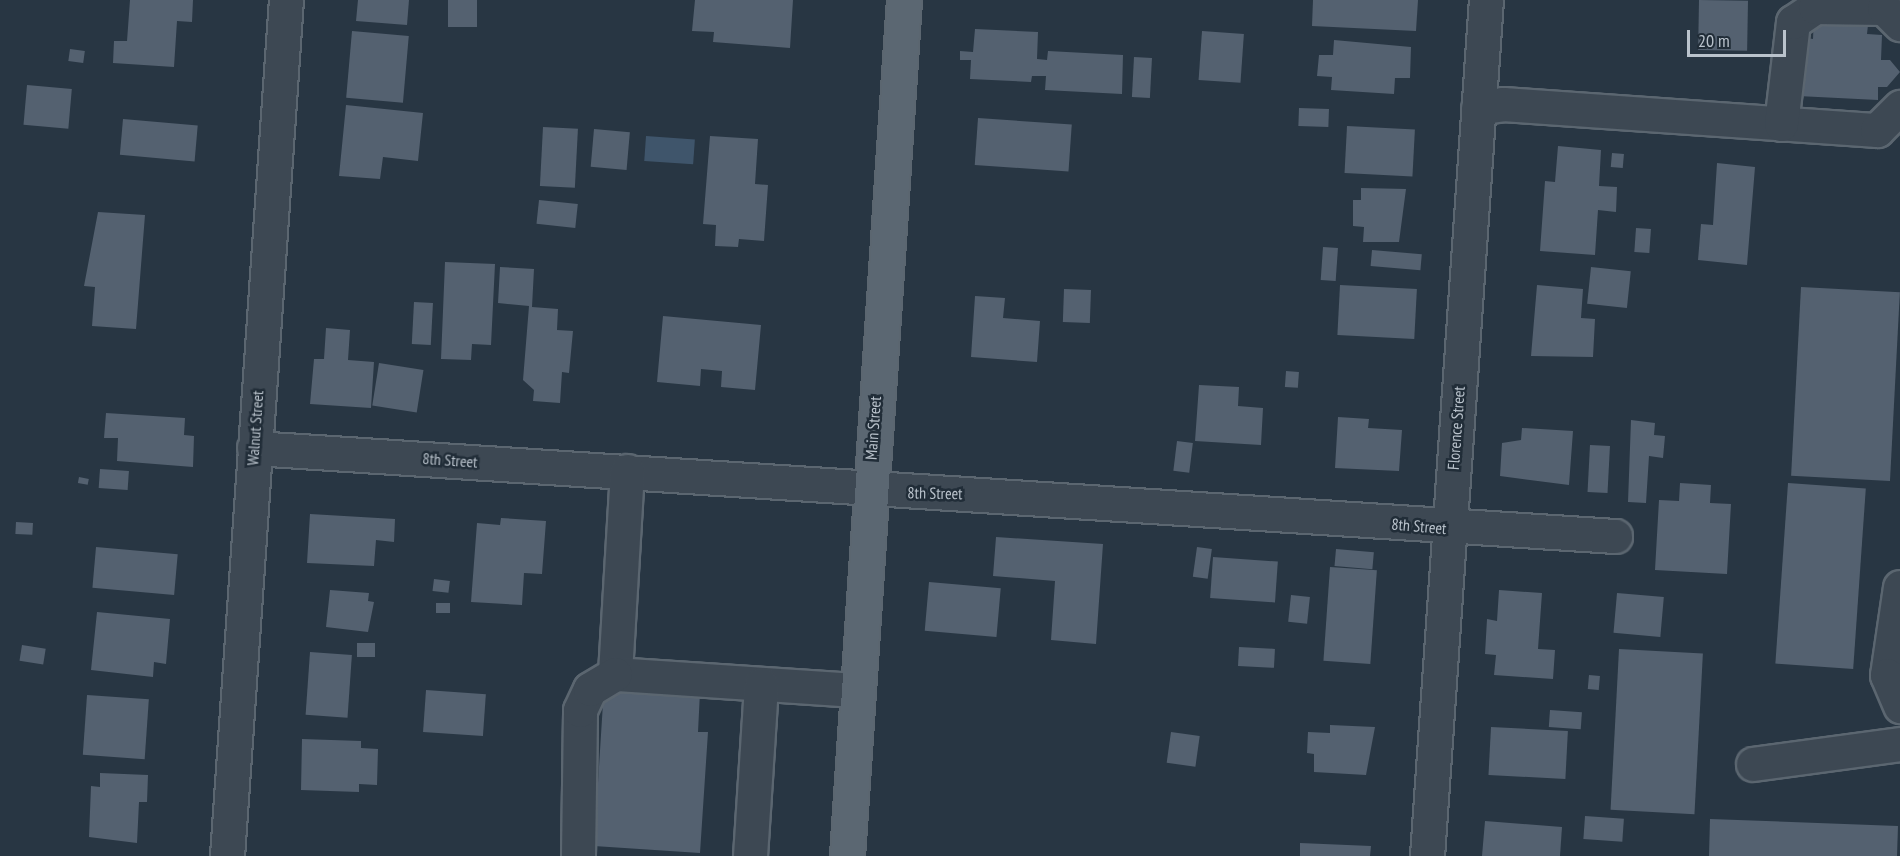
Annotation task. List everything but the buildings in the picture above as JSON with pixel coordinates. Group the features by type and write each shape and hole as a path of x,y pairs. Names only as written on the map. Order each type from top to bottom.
{"main road":[{"name":"Main Street","path":"847,856 869,492 904,0"}],"street":[{"name":"Walnut Street","path":"227,856 286,0"},
{"name":"Florence Street","path":"1427,856 1486,0"},
{"path":"1780,124 1793,22 1815,7 1884,8 1900,24"},
{"path":"1478,108 1503,104 1877,130 1900,107"},
{"name":"8th Street","path":"254,448 627,471 869,492 975,494 1449,529 1615,536"},
{"path":"615,674 627,471"},
{"path":"1900,588 1887,675 1900,706"},
{"path":"578,856 580,710 590,689 615,674 857,690"},
{"path":"750,856 761,684"},
{"path":"1753,764 1900,744"}],"water":[{"path":"646,136 695,139 693,164 644,161"}]}
